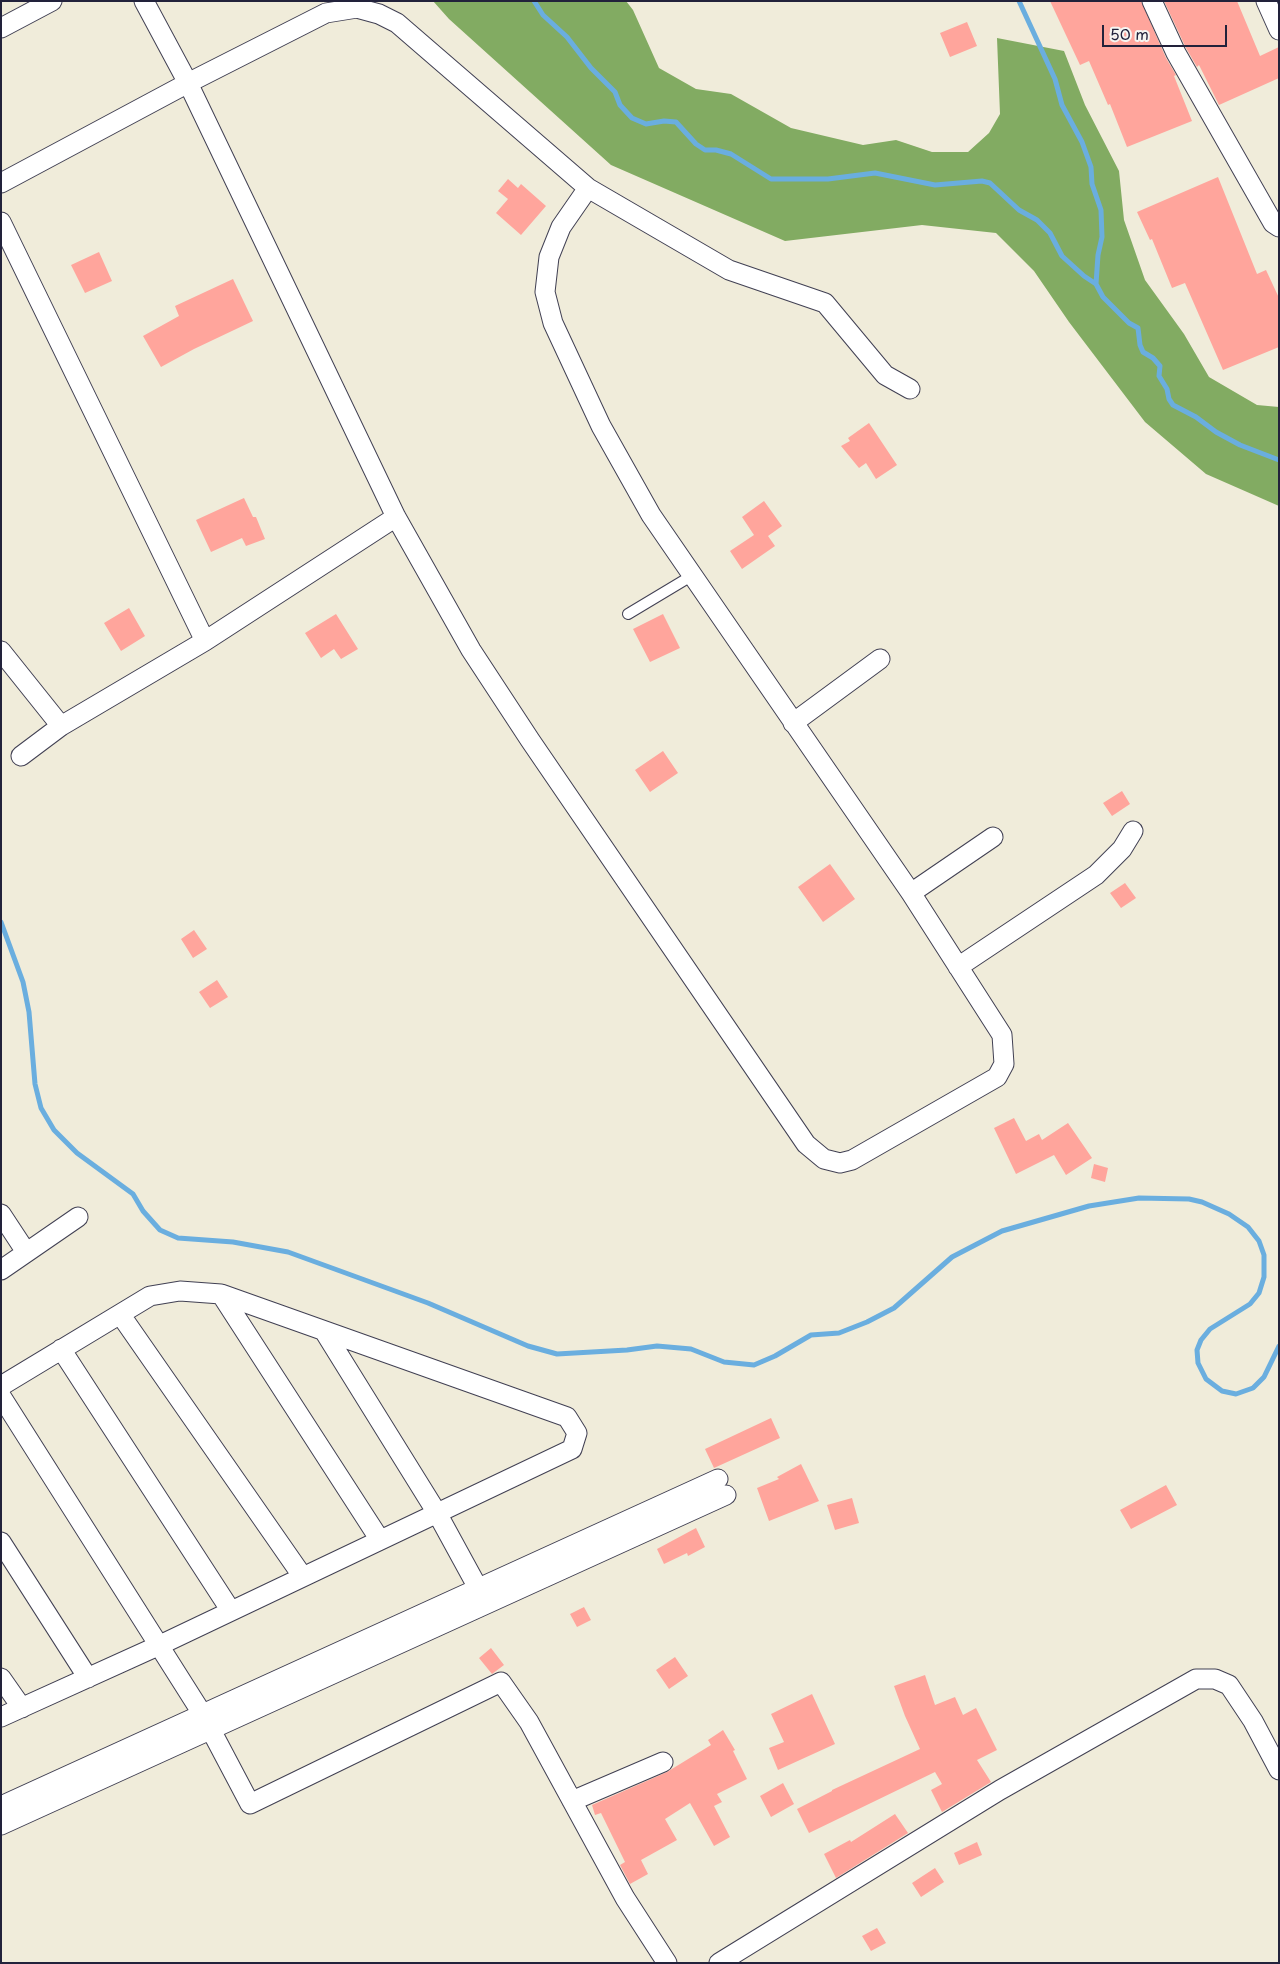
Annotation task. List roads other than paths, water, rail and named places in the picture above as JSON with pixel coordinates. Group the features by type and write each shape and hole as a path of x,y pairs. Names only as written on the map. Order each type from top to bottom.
{"street":[{"path":"1,28 52,1"},
{"path":"144,1 188,83 396,517 472,650 530,740 806,1144 824,1159 840,1163 852,1160 997,1077 1004,1064 1002,1035 911,893 651,516 601,426 553,323 544,292 548,257 561,227 588,188"},
{"path":"1152,1 1176,53 1273,223 1279,227"},
{"path":"1266,1 1279,30"},
{"path":"1,183 188,83 326,13 357,8 379,14 397,23 588,188 729,270 825,303 885,375 910,389"},
{"path":"1,222 204,641"},
{"path":"21,756 62,726 204,641 396,517"},
{"path":"1,651 62,726"},
{"path":"793,723 880,659"},
{"path":"958,967 1096,875 1122,850 1133,831"},
{"path":"911,893 993,837"},
{"path":"1,1214 26,1252"},
{"path":"1,1270 78,1217"},
{"path":"1,1386 150,1296 180,1291 221,1294 567,1417 577,1433 572,1449 160,1645 1,1717"},
{"path":"221,1294 380,1540"},
{"path":"120,1314 303,1577"},
{"path":"324,1331 437,1513 483,1597"},
{"path":"61,1350 232,1611"},
{"path":"1,1396 208,1723 250,1804 501,1682 529,1722 625,1898 667,1963"},
{"path":"1,1825 208,1723 722,1487"},
{"path":"1,1542 88,1678"},
{"path":"1,1678 22,1708"},
{"path":"719,1963 1000,1790 1196,1679 1215,1679 1229,1685 1253,1721 1279,1770"},
{"path":"1,1806 208,1723"},
{"path":"572,1801 663,1762"}],"lane":[{"path":"628,614 693,575"}],"waterway":[{"path":"534,1 543,15 567,37 591,68 615,92 620,105 632,118 646,124 664,121 676,122 696,144 705,150 716,150 731,154 771,179 828,179 875,173 935,185 982,181 990,183 1019,210 1037,220 1050,233 1062,256 1096,284 1103,297 1129,323 1138,328 1140,345 1143,352 1153,358 1160,366 1159,376 1167,389 1169,399 1173,405 1240,445 1279,460"},
{"path":"1019,1 1055,79 1062,105 1082,142 1091,167 1092,184 1101,210 1102,237 1098,255 1096,284"},
{"path":"1,922 23,982 29,1012 35,1084 41,1108 54,1130 77,1153 133,1194 143,1211 160,1230 178,1238 233,1242 288,1252 428,1303 528,1346 557,1354 627,1350 657,1346 691,1349 724,1362 754,1365 775,1356 811,1335 839,1333 867,1322 894,1308 952,1257 1002,1231 1089,1206 1139,1198 1189,1199 1202,1202 1229,1214 1248,1227 1259,1241 1264,1255 1264,1277 1259,1293 1250,1304 1210,1329 1201,1340 1197,1350 1198,1363 1206,1379 1222,1391 1236,1394 1253,1388 1264,1377 1279,1346"}]}
